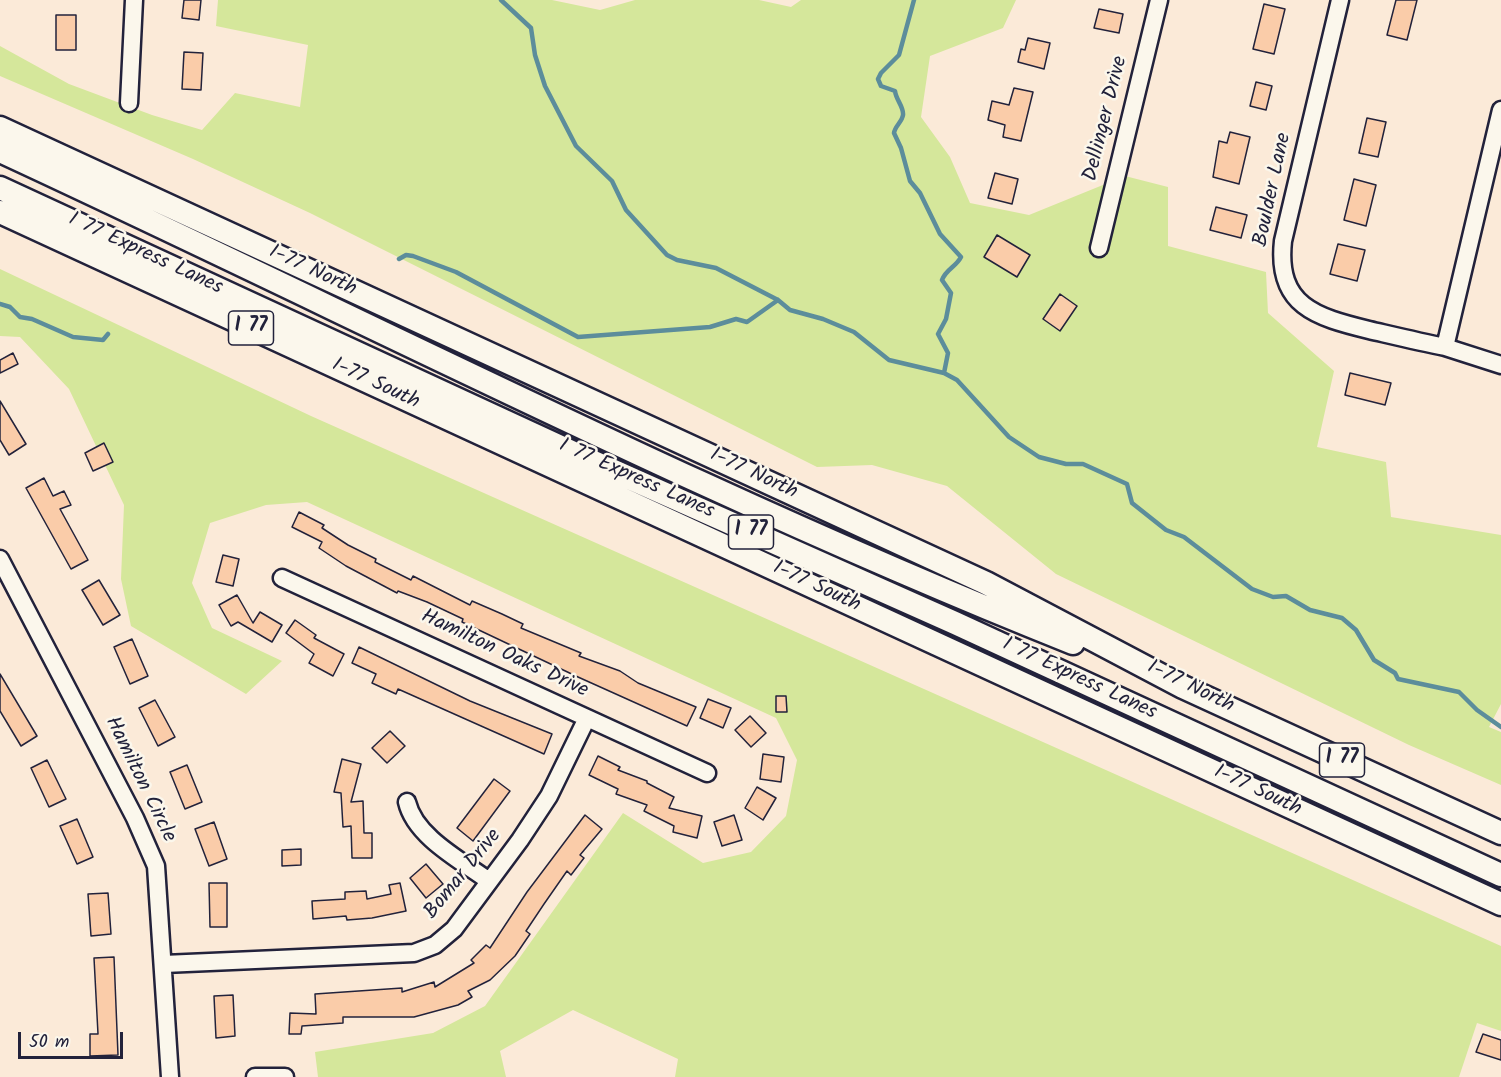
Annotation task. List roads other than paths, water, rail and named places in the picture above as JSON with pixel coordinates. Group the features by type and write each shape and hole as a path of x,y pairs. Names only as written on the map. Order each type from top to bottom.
{"highway":[{"name":"I-77 North","path":"0,128 987,583 1184,687 1501,832"},
{"name":"I 77 Express Lanes","path":"0,151 409,346 714,487 976,604 1184,687"},
{"name":"I 77 Express Lanes","path":"0,188 580,456 955,623 1501,875"},
{"name":"I-77 South","path":"0,212 1501,904"}],"street":[{"path":"129,103 134,0"},
{"name":"Dellinger Drive","path":"1099,248 1159,0"},
{"name":"Boulder Lane","path":"1340,0 1283,241 1283,272 1295,298 1315,314 1328,320 1445,347 1501,365"},
{"path":"1445,347 1501,111"},
{"name":"Hamilton Circle","path":"0,559 149,845 159,880 170,1077"},
{"name":"Hamilton Oaks Drive","path":"282,578 707,772"},
{"name":"Bomar Drive","path":"164,964 414,953 435,945 454,929 549,796 587,718"},
{"path":"407,802 416,822 434,840 489,881"},
{"path":"255,1077 285,1077"}],"waterway":[{"path":"501,0 531,28 535,55 545,86 576,146 612,181 626,210 667,255 677,260 716,268 778,300 790,310 823,319 854,332 889,360 944,373 957,380 1009,437 1039,457 1066,464 1083,464 1127,484 1132,503 1166,530 1184,537 1252,589 1273,597 1286,596 1310,610 1342,618 1356,630 1374,660 1395,673 1398,679 1459,692 1477,710 1501,727"},
{"path":"914,0 899,55 878,79 881,86 895,91 903,112 894,133 901,148 910,181 920,193 940,234 961,257 942,280 951,293 946,319 938,334 948,353 944,373"},
{"path":"399,259 406,255 413,256 456,272 578,337 710,327 736,319 747,322 778,300"},
{"path":"0,304 10,307 20,317 32,319 73,337 103,340 108,334"}]}
